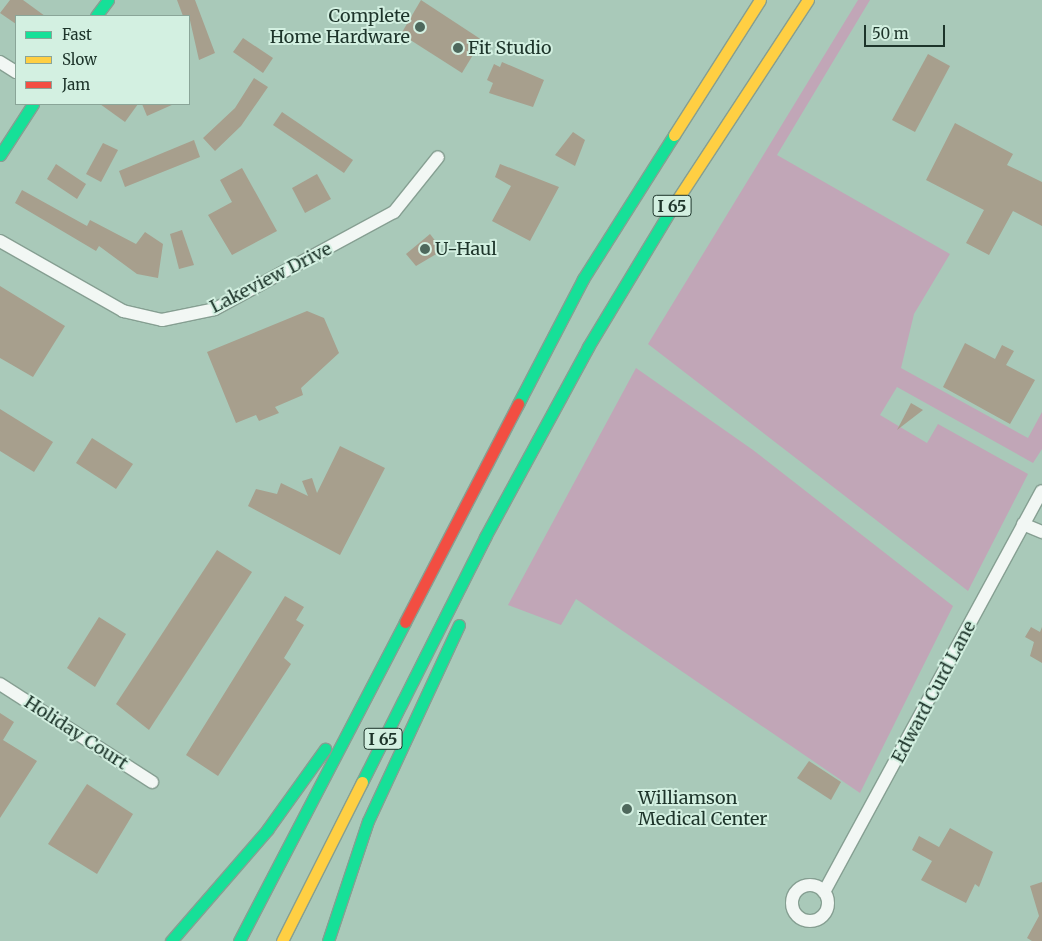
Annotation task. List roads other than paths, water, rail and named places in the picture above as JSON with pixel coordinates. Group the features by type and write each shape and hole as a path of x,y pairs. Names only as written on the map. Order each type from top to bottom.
{"main road":[{"path":"97,15 108,0"},
{"name":"I 65","path":"239,941 430,566 583,279 760,0"},
{"name":"I 65","path":"282,941 485,537 671,208 808,0"},
{"path":"0,154 32,105"},
{"path":"472,593 485,537"},
{"path":"171,941 267,830 330,743 367,668 430,566"},
{"path":"328,941 376,803 466,611"}],"street":[{"path":"0,62 15,71"},
{"name":"Lakeview Drive","path":"0,241 123,311 162,320 215,309 394,212 438,157"},
{"name":"Edward Curd Lane","path":"824,892 1042,491"},
{"path":"1024,524 1042,532"},
{"name":"Holiday Court","path":"0,684 152,782"}],"place":[{"name":"Complete Home Hardware","path":"420,27"},
{"name":"Fit Studio","path":"458,48"},
{"name":"U-Haul","path":"425,249"},
{"name":"Williamson Medical Center","path":"627,809"}]}
